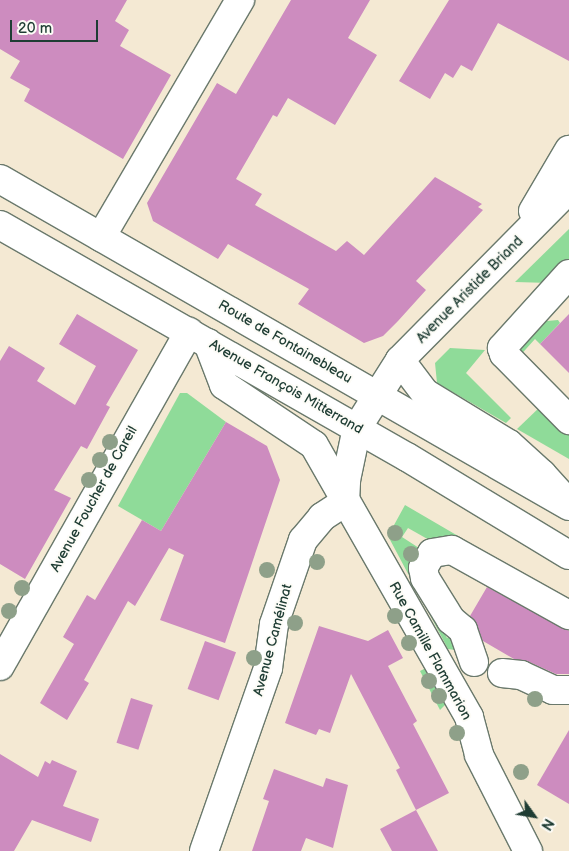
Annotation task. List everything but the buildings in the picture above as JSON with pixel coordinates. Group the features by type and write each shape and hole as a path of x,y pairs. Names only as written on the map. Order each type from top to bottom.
{"street":[{"path":"101,236 240,0"},
{"path":"513,248 569,150"},
{"name":"Route de Fontainebleau","path":"0,179 569,505"},
{"name":"Avenue Aristide Briand","path":"357,428 400,360 567,194"},
{"name":"Avenue François Mitterrand","path":"0,225 357,428 569,555"},
{"path":"564,288 502,348 504,354 569,420"},
{"path":"198,337 224,385 314,445 357,428"},
{"name":"Avenue Foucher de Careil","path":"0,666 198,337"},
{"path":"400,360 425,393 508,444 542,474 569,505"},
{"path":"378,395 425,393"},
{"path":"345,491 357,428"},
{"name":"Rue Camille Flammarion","path":"314,445 345,491 445,677 469,717 479,755 528,851"},
{"name":"Avenue Camélinat","path":"204,851 268,668 274,624 303,540 345,491"},
{"path":"474,662 463,630 451,620 425,578 423,568 432,553 452,550 569,615"},
{"path":"502,673 521,674 553,690 569,690"}],"green space":[{"path":"569,229 569,263 550,283 515,282"},
{"path":"558,320 560,323 540,344 535,339 517,359 517,342 536,322"},
{"path":"450,348 485,350 466,373 511,418 506,423 437,383 435,363"},
{"path":"180,393 187,393 226,422 161,531 118,506"},
{"path":"542,405 569,432 569,459 517,429"},
{"path":"405,505 489,554 489,558 431,541 408,528 402,537 419,548 417,581 447,638 451,636 458,648 455,650 448,649 388,536"},
{"path":"426,668 449,701 440,710 420,671"}]}
